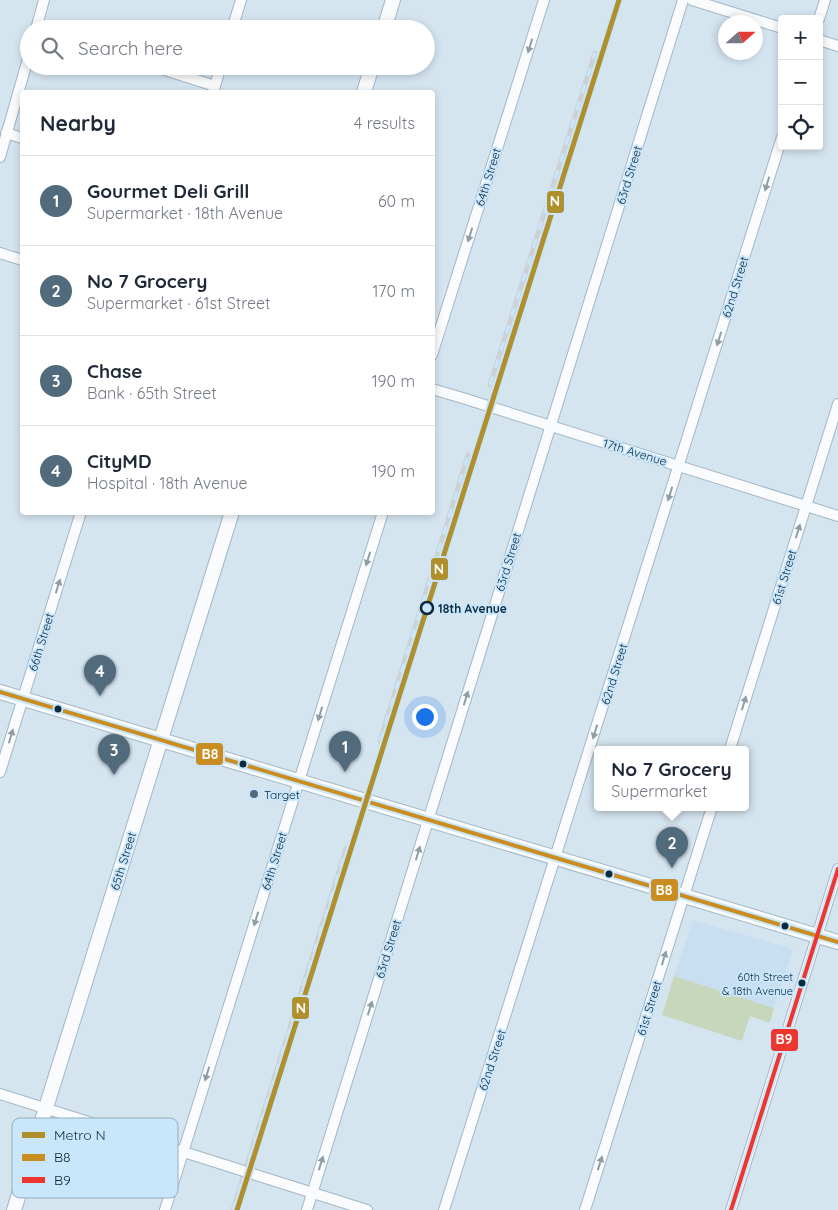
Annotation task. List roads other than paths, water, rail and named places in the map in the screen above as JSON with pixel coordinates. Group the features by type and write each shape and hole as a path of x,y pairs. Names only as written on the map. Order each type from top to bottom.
{"street":[{"path":"38,20 44,0"},
{"path":"235,20 241,0"},
{"path":"387,20 393,0"},
{"name":"64th Street","path":"435,345 544,0"},
{"name":"63rd Street","path":"307,1210 683,0"},
{"path":"692,0 778,27"},
{"path":"820,15 825,0"},
{"path":"823,41 838,46"},
{"path":"0,157 23,75"},
{"path":"176,75 214,89 218,75"},
{"path":"365,90 369,75"},
{"path":"6,133 20,137"},
{"name":"62nd Street","path":"444,1210 778,150"},
{"path":"0,253 20,259"},
{"name":"17th Avenue","path":"435,390 838,516"},
{"name":"61st Street","path":"731,746 838,404"},
{"name":"66th Street","path":"0,772 80,515"},
{"name":"65th Street","path":"44,1118 231,515"},
{"name":"64th Street","path":"178,1168 382,515"},
{"path":"0,692 838,942"},
{"name":"61st Street","path":"586,1210 711,811"},
{"path":"731,1210 838,869"},
{"path":"0,1094 78,1118"},
{"path":"178,1150 367,1210"},
{"name":"65th Street","path":"14,1210 18,1198"},
{"name":"64th Street","path":"165,1210 169,1198"}],"railway":[{"path":"490,385 595,53"},
{"path":"380,741 468,455"},
{"path":"233,1210 346,849"}],"metro line":[{"name":"N","path":"237,1210 619,0"}],"place":[{"name":"18th Avenue","path":"427,608"},
{"name":"CityMD","path":"100,696"},
{"name":"Gourmet Deli Grill","path":"345,772"},
{"name":"Chase","path":"114,775"},
{"name":"Target","path":"254,794"},
{"name":"No 7 Grocery","path":"672,868"},
{"name":"60th Street & 18th Avenue","path":"802,983"}]}
